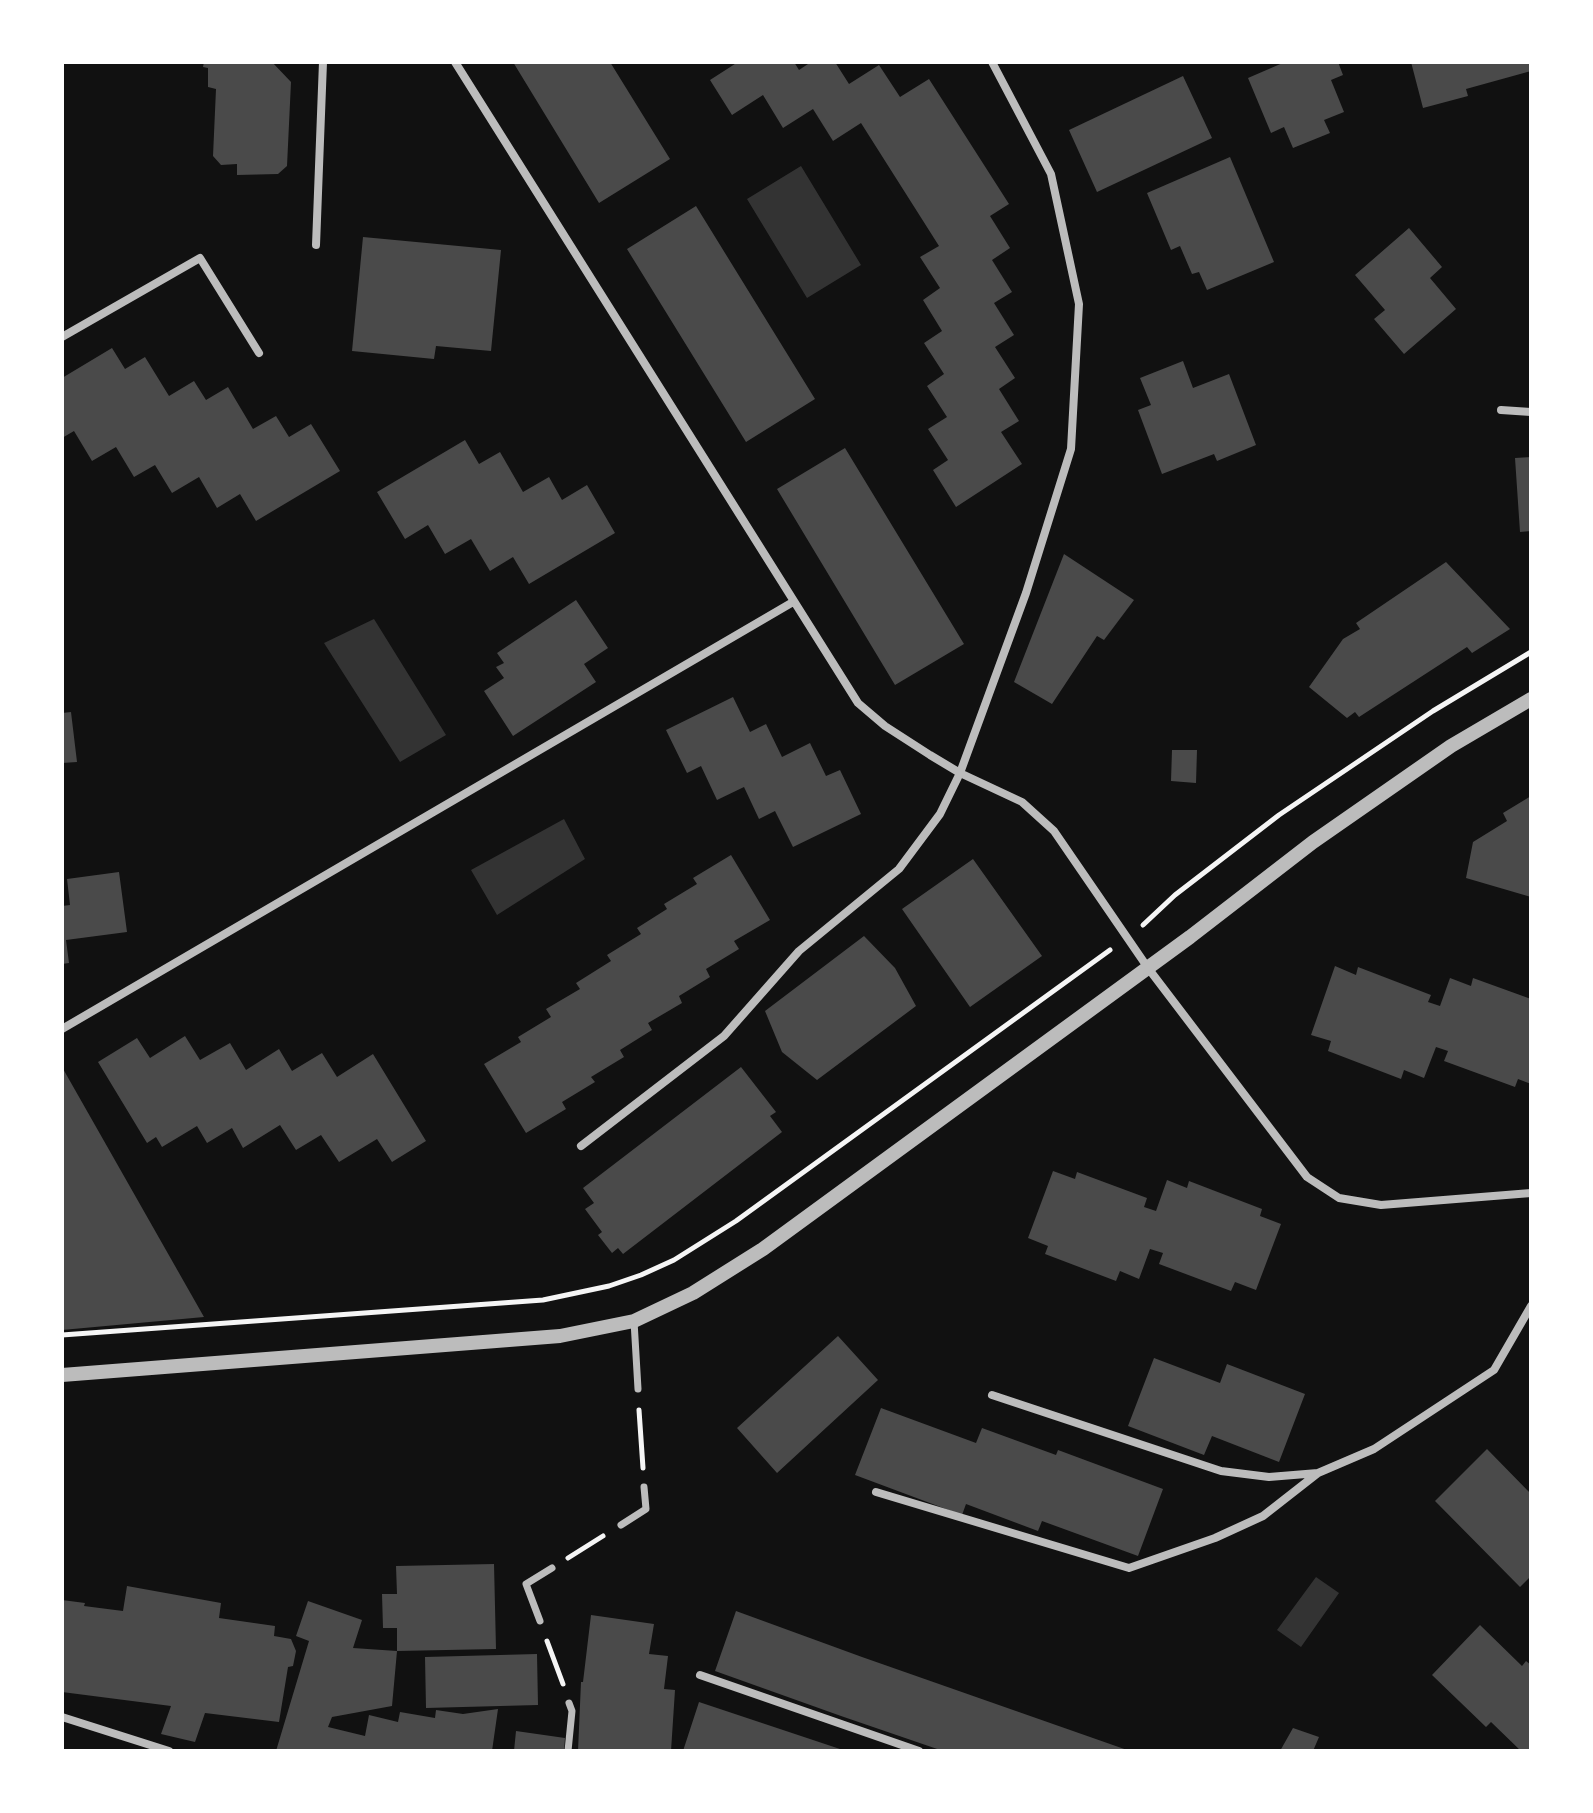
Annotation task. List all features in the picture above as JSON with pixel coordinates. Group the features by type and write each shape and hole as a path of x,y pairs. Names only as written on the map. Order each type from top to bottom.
{"street":[{"path":"316,245 323,62"},
{"path":"455,62 858,703 885,726 960,773 1022,802 1054,831 1148,968 1307,1177 1339,1198 1381,1205 1531,1193"},
{"path":"581,1146 724,1036 799,951 899,869 940,814 960,773 1026,593 1071,449 1079,304 1051,174 992,62"},
{"path":"62,337 200,258 259,353"},
{"path":"1501,410 1531,412"},
{"path":"62,1029 793,602"},
{"path":"62,1375 560,1336 634,1321 693,1293 763,1249 1338,825 1451,746 1531,699"},
{"path":"876,1492 1129,1568 1215,1538 1263,1516 1318,1473 1374,1449 1494,1370 1531,1306"},
{"path":"634,1321 638,1389"},
{"path":"992,1395 1221,1471 1269,1477 1318,1473"},
{"path":"621,1525 646,1509 644,1487"},
{"path":"540,1621 526,1584 552,1568"},
{"path":"700,1675 919,1751"},
{"path":"568,1751 572,1711 569,1703"},
{"path":"62,1717 169,1751"}],"path":[{"path":"62,1335 543,1300 609,1286 674,1260 726,1228 1127,938 1175,895 1279,815 1433,711 1531,652"},
{"path":"638,1389 644,1487"},
{"path":"552,1568 621,1525"},
{"path":"540,1621 569,1703"}],"shaded area":[{"path":"801,166 861,265 807,298 747,199"},
{"path":"374,619 446,735 400,762 324,643"},
{"path":"564,819 585,859 497,915 471,870"},
{"path":"1316,1577 1339,1593 1301,1647 1277,1630"}],"building":[{"path":"204,62 272,62 291,82 287,166 278,174 237,175 237,164 221,165 213,156 216,89 208,87 208,68 203,67"},
{"path":"513,62 610,62 670,159 599,203"},
{"path":"738,62 794,62 799,70 811,62 835,62 849,84 879,65 900,97 929,79 1009,204 990,216 1010,248 992,260 1012,292 994,303 1014,335 995,347 1015,378 999,389 1019,421 1001,432 1022,464 956,507 933,470 948,460 928,429 947,417 927,386 944,374 924,343 942,331 923,300 940,288 920,257 939,246 861,123 833,141 813,109 783,128 763,95 732,115 710,80"},
{"path":"1285,62 1338,62 1343,75 1331,80 1344,112 1324,120 1330,133 1293,148 1284,127 1271,133 1248,78"},
{"path":"1411,62 1530,62 1531,71 1466,89 1468,96 1423,108"},
{"path":"1183,76 1212,138 1097,192 1069,130"},
{"path":"1230,157 1274,262 1207,290 1199,272 1192,274 1180,246 1171,250 1147,193"},
{"path":"696,206 815,399 746,442 627,249"},
{"path":"1409,228 1442,267 1430,278 1456,309 1404,354 1374,319 1385,310 1355,275"},
{"path":"363,237 501,250 491,351 436,346 434,359 352,351"},
{"path":"112,348 125,369 145,357 169,396 194,381 206,400 228,387 253,429 276,416 289,437 311,424 340,471 256,521 240,494 217,508 199,477 172,493 155,465 134,477 116,447 92,461 74,431 62,438 62,378"},
{"path":"1183,361 1193,388 1229,374 1256,445 1217,461 1214,454 1162,474 1138,410 1151,405 1140,378"},
{"path":"465,440 479,464 500,452 523,492 549,477 562,500 587,485 615,533 529,584 513,557 490,571 471,539 445,554 428,525 405,539 377,492"},
{"path":"845,448 964,644 895,685 777,489"},
{"path":"1531,457 1531,531 1520,532 1515,458"},
{"path":"1064,554 1134,600 1104,640 1097,636 1052,704 1014,682"},
{"path":"1446,562 1510,629 1472,653 1467,647 1359,717 1355,712 1347,718 1309,687 1343,639 1360,629 1356,623"},
{"path":"576,600 608,648 584,664 596,682 513,736 484,691 504,678 496,667 504,663 497,653"},
{"path":"733,697 750,732 766,724 782,757 810,743 826,776 840,770 861,814 793,847 775,811 759,819 744,787 717,800 701,766 687,773 666,730"},
{"path":"71,712 77,762 62,763 62,713"},
{"path":"1172,750 1197,750 1196,783 1171,781"},
{"path":"1531,796 1531,897 1466,878 1473,842 1507,821 1503,813"},
{"path":"731,855 770,920 734,941 739,949 706,969 710,977 679,996 682,1003 648,1023 652,1030 620,1050 624,1057 591,1077 595,1082 562,1102 566,1109 526,1133 484,1064 521,1042 518,1037 551,1017 546,1009 580,989 576,983 611,961 607,955 641,934 637,928 667,909 664,904 697,884 693,878"},
{"path":"973,859 1042,956 970,1007 902,909"},
{"path":"119,872 127,932 66,940 69,963 62,964 62,906 70,905 67,879"},
{"path":"864,936 895,968 916,1006 817,1080 782,1052 765,1011"},
{"path":"1335,966 1356,975 1358,967 1431,995 1428,1002 1440,1006 1450,978 1471,986 1473,978 1531,999 1531,1084 1518,1079 1515,1087 1444,1061 1448,1051 1436,1047 1424,1078 1404,1070 1401,1079 1328,1051 1331,1041 1311,1035"},
{"path":"185,1036 200,1060 230,1043 246,1070 279,1049 292,1071 322,1053 337,1077 373,1054 426,1141 392,1162 377,1139 339,1162 321,1135 296,1150 280,1125 243,1148 232,1128 207,1143 197,1126 162,1147 156,1137 147,1143 98,1062 137,1038 150,1058"},
{"path":"62,1067 204,1317 62,1330"},
{"path":"741,1067 776,1112 770,1116 782,1132 623,1254 618,1248 612,1253 598,1235 602,1232 585,1209 594,1203 583,1188"},
{"path":"1053,1171 1075,1179 1077,1172 1147,1198 1144,1207 1156,1211 1167,1180 1187,1188 1189,1181 1262,1209 1260,1216 1281,1224 1256,1290 1235,1282 1231,1291 1159,1264 1163,1253 1150,1249 1139,1279 1120,1271 1116,1281 1045,1254 1048,1246 1028,1238"},
{"path":"838,1336 878,1380 777,1473 737,1428"},
{"path":"1154,1358 1220,1383 1227,1364 1305,1394 1279,1462 1212,1436 1204,1455 1128,1426"},
{"path":"881,1408 976,1443 982,1428 1056,1455 1058,1450 1163,1489 1138,1556 1042,1521 1038,1531 966,1504 962,1515 855,1475"},
{"path":"1487,1449 1531,1494 1531,1576 1520,1587 1435,1501"},
{"path":"494,1564 496,1649 397,1651 397,1628 383,1628 382,1594 397,1594 396,1566"},
{"path":"127,1586 221,1603 219,1618 275,1626 274,1636 291,1639 296,1651 293,1666 288,1667 279,1722 205,1713 195,1742 161,1734 171,1706 62,1692 62,1600 123,1611"},
{"path":"308,1601 362,1620 353,1648 397,1651 392,1706 332,1717 328,1727 365,1736 369,1715 398,1722 400,1712 435,1718 436,1710 463,1714 498,1709 492,1751 276,1751 309,1641 296,1636"},
{"path":"736,1611 1130,1751 943,1751 841,1716 715,1671"},
{"path":"591,1615 654,1624 649,1654 668,1656 664,1689 675,1690 671,1751 578,1751 581,1682"},
{"path":"1480,1625 1522,1666 1526,1661 1531,1665 1531,1751 1521,1751 1491,1722 1486,1727 1432,1675"},
{"path":"537,1654 538,1705 426,1708 425,1657"},
{"path":"699,1702 843,1750 683,1751"},
{"path":"1293,1728 1319,1737 1313,1751 1280,1751"},
{"path":"516,1731 565,1738 564,1751 514,1751"}]}
